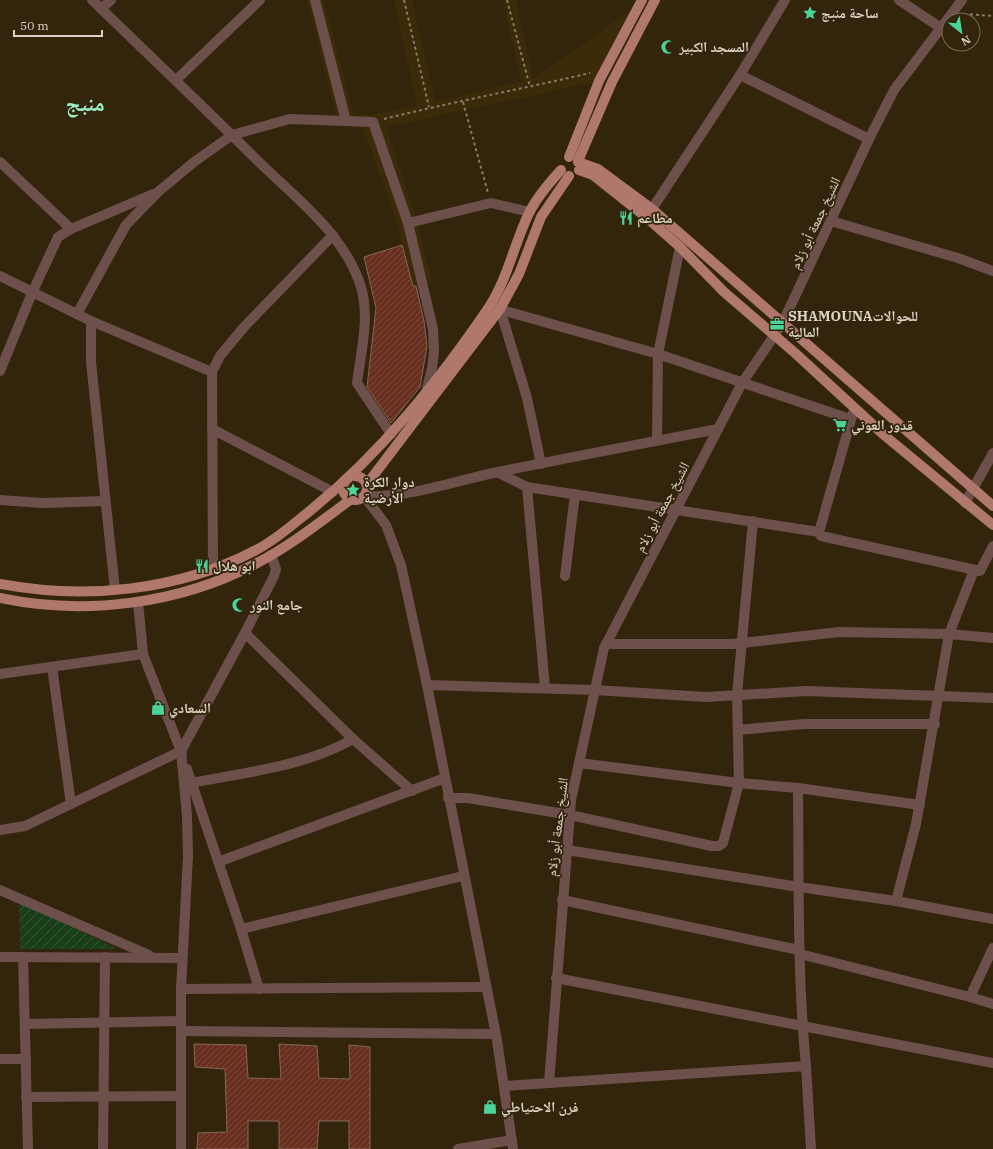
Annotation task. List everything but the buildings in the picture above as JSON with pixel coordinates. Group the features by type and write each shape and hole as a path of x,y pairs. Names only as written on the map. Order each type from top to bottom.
{"main road":[{"path":"346,479 342,490 346,498 358,501 364,496 367,484 500,309 519,274 541,217 569,176 574,175 599,81 642,0"},
{"path":"576,163 612,82 655,0"},
{"path":"0,584 26,589 64,591 115,590 154,586 213,570 257,550 275,538 346,479 391,434 426,392 490,306 508,269 530,212 546,187 560,170 561,162 564,158 598,169 652,209 782,324 993,506"},
{"path":"576,163 594,175 646,216 680,247 724,292 884,435 993,525"},
{"path":"560,170 563,174 569,176"},
{"path":"346,479 358,476 367,484"},
{"path":"0,598 25,603 117,605 138,602 192,589 214,582 271,555 350,500"}],"street":[{"path":"92,0 176,80 333,235 351,262 361,286 366,306 357,383 391,434"},
{"path":"101,9 110,0"},
{"path":"176,80 260,0"},
{"path":"315,0 346,120"},
{"path":"652,209 740,75 785,0"},
{"path":"899,0 941,28"},
{"name":"الشيخ جمعة أبو زلام","path":"953,12 962,0"},
{"name":"الشيخ جمعة أبو زلام","path":"549,1083 562,900 570,815 579,763 606,644 742,383 782,324 869,138 894,90 941,28"},
{"path":"740,75 869,138"},
{"path":"77,314 126,225 158,192 194,162 232,135 290,119 373,122 408,223 433,329 433,362 426,392"},
{"path":"0,162 71,229"},
{"path":"0,371 32,292 58,237 71,229 158,192"},
{"path":"408,223 491,203 530,212"},
{"path":"831,221 958,258 993,271"},
{"path":"213,570 212,372 220,356 244,327 333,235"},
{"path":"657,441 658,354 680,247"},
{"path":"0,276 91,321 212,372"},
{"path":"490,306 658,354 850,420"},
{"path":"500,309 527,398 541,464"},
{"path":"91,321 91,362 115,590"},
{"path":"819,532 850,420 855,408"},
{"path":"212,429 332,492"},
{"path":"364,496 385,497 403,494 497,472 718,429"},
{"path":"965,503 974,490 993,453"},
{"path":"497,472 528,486 819,532 821,536 980,571 993,546"},
{"path":"528,486 545,688"},
{"path":"564,576 575,494"},
{"path":"364,496 386,525 393,540 401,565 427,685 504,1086 512,1145 458,1149"},
{"path":"0,500 42,503 105,501"},
{"path":"448,798 468,798 570,815 719,846 722,843 739,783 737,695 753,521"},
{"path":"181,1149 181,989 188,856 187,815 181,751 245,633 275,572 275,566 271,555"},
{"path":"896,900 920,805 940,695 949,634 974,570"},
{"path":"138,602 143,654 181,751 241,929 259,989"},
{"path":"606,644 741,644 839,632 949,634 993,638"},
{"path":"245,633 353,739 412,791"},
{"path":"0,674 143,654"},
{"path":"52,667 71,804"},
{"path":"427,685 595,690 706,697 806,691 993,698"},
{"path":"738,730 804,724 934,724"},
{"path":"191,783 300,762 334,750 353,739"},
{"path":"0,830 25,826 181,751"},
{"path":"579,763 739,783 798,788 920,805"},
{"path":"218,862 445,778"},
{"path":"798,788 799,952 802,1025 811,1149"},
{"path":"567,850 799,887 896,900 993,919"},
{"path":"241,929 463,876"},
{"path":"0,890 153,957"},
{"path":"562,900 799,952 993,1004"},
{"path":"970,998 993,948"},
{"path":"0,957 182,958"},
{"path":"23,957 28,1149"},
{"path":"103,1149 105,957"},
{"path":"556,978 993,1063"},
{"path":"181,989 485,987"},
{"path":"25,1024 104,1023 495,1034"},
{"path":"0,1059 26,1059"},
{"path":"504,1086 806,1066"},
{"path":"26,1097 181,1096"}],"path":[{"path":"404,0 429,108"},
{"path":"507,0 530,87"},
{"path":"981,15 993,16"},
{"path":"373,122 429,108 463,102 605,70"},
{"path":"463,102 491,203"}],"shaded area":[{"path":"307,0 324,0 353,114 372,115 417,105 394,0 412,0 435,101 521,82 504,3 501,0 516,0 533,79 640,4 599,81 386,127 417,221 432,282 413,286 398,226 363,128 339,126"}],"green space":[{"path":"19,901 117,949 20,949"}],"place":[{"name":"ساحة منبج","path":"810,13"},
{"name":"المسجد الكبير","path":"668,47"},
{"name":"مطاعم","path":"626,218"},
{"name":"SHAMOUNAللحوالات المالية","path":"777,324"},
{"name":"قدور العوني","path":"840,425"},
{"name":"دوار الكرة الأرضية","path":"353,490"},
{"name":"ابو هلال","path":"202,566"},
{"name":"جامع النور","path":"239,605"},
{"name":"السعادي","path":"158,708"},
{"name":"فرن الاحتياطي","path":"490,1107"}],"district":[{"name":"منبج","path":"85,102"}]}
